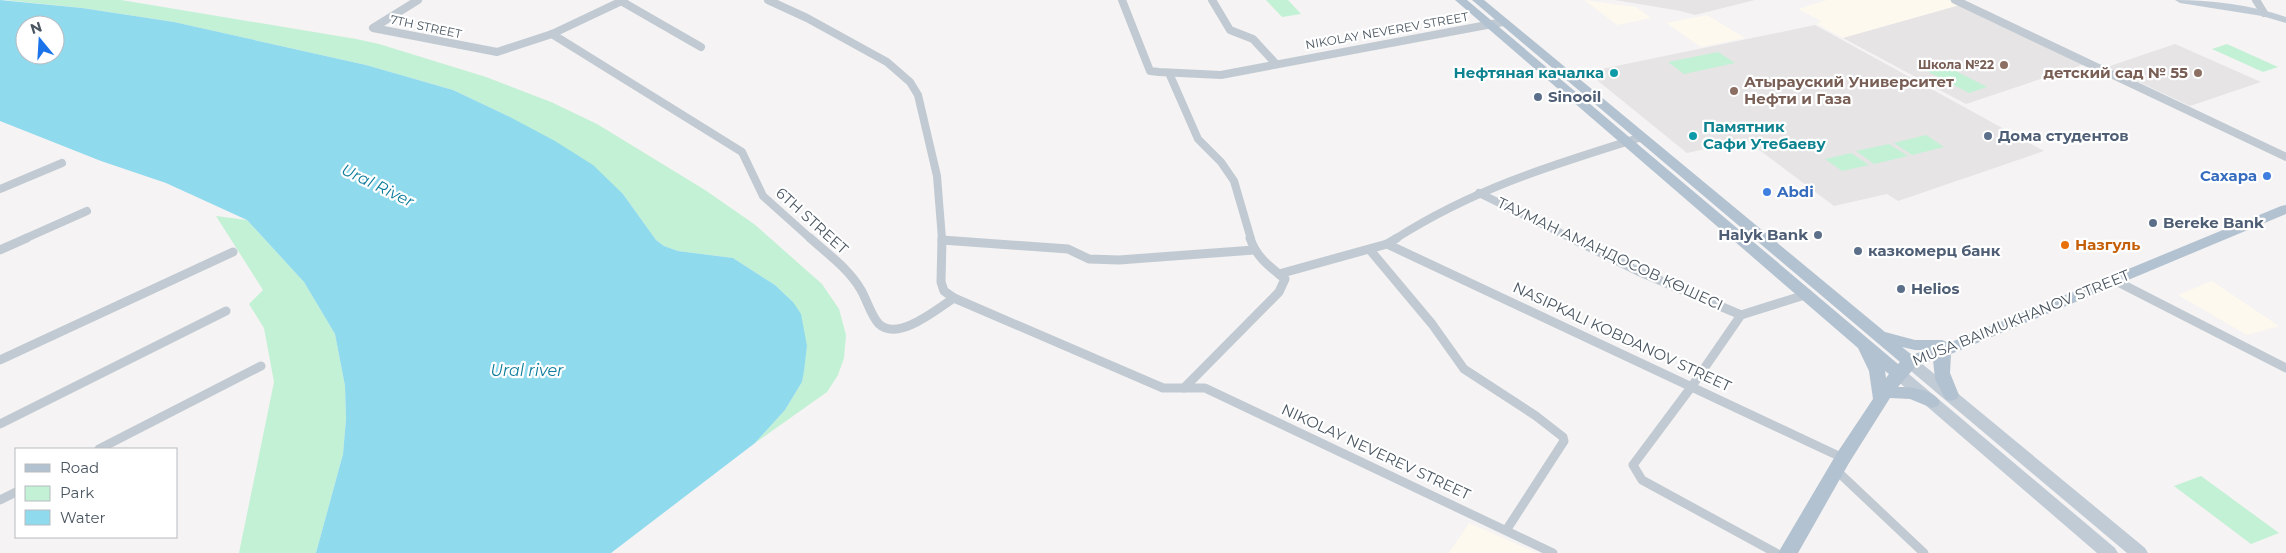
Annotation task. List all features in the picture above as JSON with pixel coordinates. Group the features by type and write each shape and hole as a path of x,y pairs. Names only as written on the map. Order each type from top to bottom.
{"main road":[{"path":"1460,0 1496,23 1642,137 1905,368 1951,395 2139,553"},
{"path":"1476,0 1496,23 1626,141 1808,294 1864,333 1901,343 1952,347"},
{"path":"2180,0 2264,13 2286,20"},
{"name":"MUSA BAIMUKHANOV STREET","path":"1788,553 1840,464 1884,395 1905,368 2286,209"},
{"path":"1864,333 1884,395 1913,393 1932,402"},
{"path":"1951,395 1943,381 1941,358 1952,347"},
{"path":"1905,368 1932,402 2109,553"}],"street":[{"name":"7TH STREET","path":"418,0 373,28 497,52 552,34"},
{"path":"768,0 807,18 887,62 910,82 918,95 937,176 942,240 941,282 944,291 954,298"},
{"name":"NIKOLAY NEVEREV STREET","path":"1122,0 1150,71 1169,73 1195,72 1222,75 1496,23"},
{"path":"1212,0 1230,30 1253,39 1276,64"},
{"path":"1955,0 2286,157"},
{"path":"2256,0 2264,13"},
{"path":"552,34 623,1 701,47"},
{"name":"6TH STREET","path":"552,34 742,152 763,196 848,272 861,289 878,323 885,328 900,329 913,325 954,298"},
{"path":"1169,73 1198,138 1221,162 1234,181 1254,250 1285,279 1285,285 1184,388"},
{"path":"1278,274 1387,244 1428,218 1479,192 1538,168 1642,137"},
{"path":"0,188 62,163"},
{"name":"ТАУМАН АМАНДОСОВ КӨШЕСІ","path":"1479,192 1638,271 1742,315"},
{"path":"0,250 87,210"},
{"path":"942,240 1068,249 1089,259 1119,260 1254,250"},
{"name":"NASIPKALI KOBDANOV STREET","path":"1387,244 1692,386 1840,464 1924,553"},
{"path":"1370,250 1432,324 1464,369 1536,416 1563,437 1564,441 1507,529"},
{"path":"0,360 233,252"},
{"path":"2114,280 2286,368"},
{"path":"1776,553 1642,480 1636,473 1633,465 1742,315 1808,294"},
{"name":"NIKOLAY NEVEREV STREET","path":"954,298 1163,388 1205,388 1507,529 1553,553"},
{"path":"0,424 226,311"},
{"path":"101,448 261,366"},
{"path":"0,500 15,492"}],"shaded area":[{"path":"1584,0 1636,7 1651,18 1617,25"},
{"path":"1615,0 1755,0 1695,15"},
{"path":"1827,0 1948,0 1960,5 1843,38 1817,24 1821,21 1798,9"},
{"path":"1960,5 2085,64 1966,104 1843,38"},
{"path":"1707,15 1745,38 1701,47 1666,23"},
{"path":"1815,25 2044,151 1898,201 1887,194 1834,206 1746,140 1687,153 1587,72"},
{"path":"2175,44 2261,82 2190,106 2107,67"},
{"path":"2212,281 2279,326 2247,335 2178,295"},
{"path":"1469,523 1537,553 1449,553"}],"green space":[{"path":"5,0 121,0 356,39 379,44 486,77 551,102 597,124 705,190 754,224 822,284 839,309 846,335 844,358 838,375 827,392 755,443 785,410 802,382 807,346 793,302 775,285 733,258 678,251 664,246 656,240 623,194 508,116 453,90 366,65 174,22 82,8"},
{"path":"1266,0 1288,0 1301,14 1282,17"},
{"path":"2227,44 2278,67 2263,72 2212,49"},
{"path":"1718,52 1735,63 1684,74 1668,62"},
{"path":"1938,62 1987,87 1969,93 1921,68"},
{"path":"1926,135 1944,147 1912,155 1894,143"},
{"path":"1889,144 1908,156 1874,164 1856,151"},
{"path":"1851,153 1869,165 1842,171 1825,159"},
{"path":"216,216 247,220 304,282 335,334 345,386 346,419 343,454 316,553 239,553 274,382 264,328 249,304 263,290"},
{"path":"2201,476 2279,533 2251,544 2174,486"}],"water":[{"name":"Ural river","path":"0,0 82,8 174,22 366,65 453,90 508,116 555,141 593,165 623,194 656,240 664,246 678,251 733,258 775,285 793,302 801,314 807,346 802,382 785,410 755,443 611,553 316,553 343,454 346,419 345,386 335,334 304,282 247,220 166,183 101,161 0,121"}],"place":[{"name":"Школа №22","path":"2004,65"},
{"name":"Нефтяная качалка","path":"1614,73"},
{"name":"детский сад № 55","path":"2198,73"},
{"name":"Атырауский Университет Нефти и Газа","path":"1734,91"},
{"name":"Sinooil","path":"1538,97"},
{"name":"Памятник Сафи Утебаеву","path":"1693,136"},
{"name":"Дома студентов","path":"1988,136"},
{"name":"Сахара","path":"2267,176"},
{"name":"Abdi","path":"1767,192"},
{"name":"Bereke Bank","path":"2153,223"},
{"name":"Halyk Bank","path":"1818,235"},
{"name":"Назгуль","path":"2065,245"},
{"name":"казкомерц банк","path":"1858,251"},
{"name":"Helios","path":"1901,289"}],"water label":[{"name":"Ural River","path":"378,185"}]}
